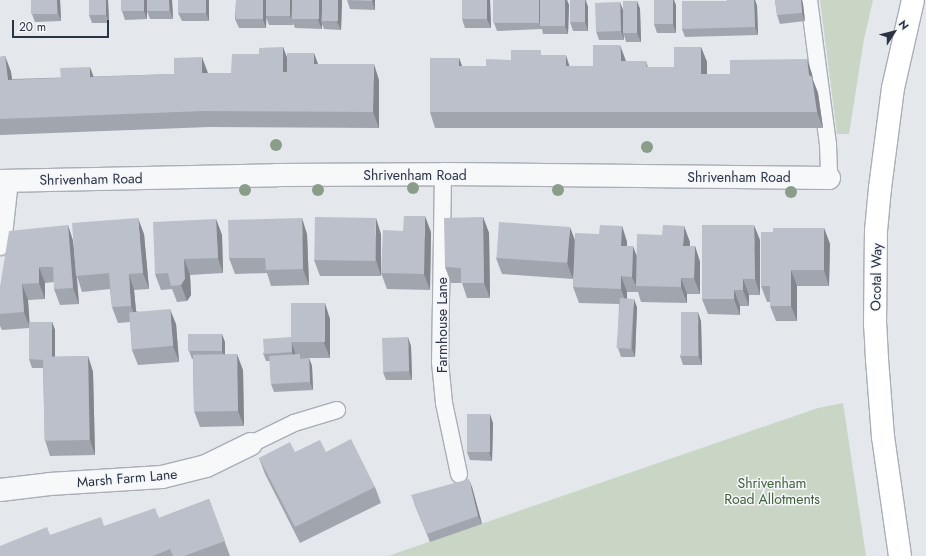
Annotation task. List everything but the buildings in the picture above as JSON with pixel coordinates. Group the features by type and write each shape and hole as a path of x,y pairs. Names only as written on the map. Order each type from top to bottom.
{"main road":[{"name":"Ocotal Way","path":"900,556 883,437 877,359 875,325 876,239 880,188 893,88 912,0"}],"street":[{"name":"Shrivenham Road","path":"4,181 277,175 443,174 829,178"},
{"path":"0,244 4,181"},
{"name":"Marsh Farm Lane","path":"0,490 50,484 162,477 206,466 251,444"}],"lane":[{"path":"809,0 828,144 829,178"},
{"name":"Farmhouse Lane","path":"443,174 440,362 444,403 459,474"},
{"name":"Marsh Farm Lane","path":"251,444 294,423 337,410"}],"green space":[{"path":"820,0 873,0 864,39 849,134 837,134"},
{"name":"Shrivenham Road Allotments","path":"843,403 866,556 388,556 818,408"}]}
